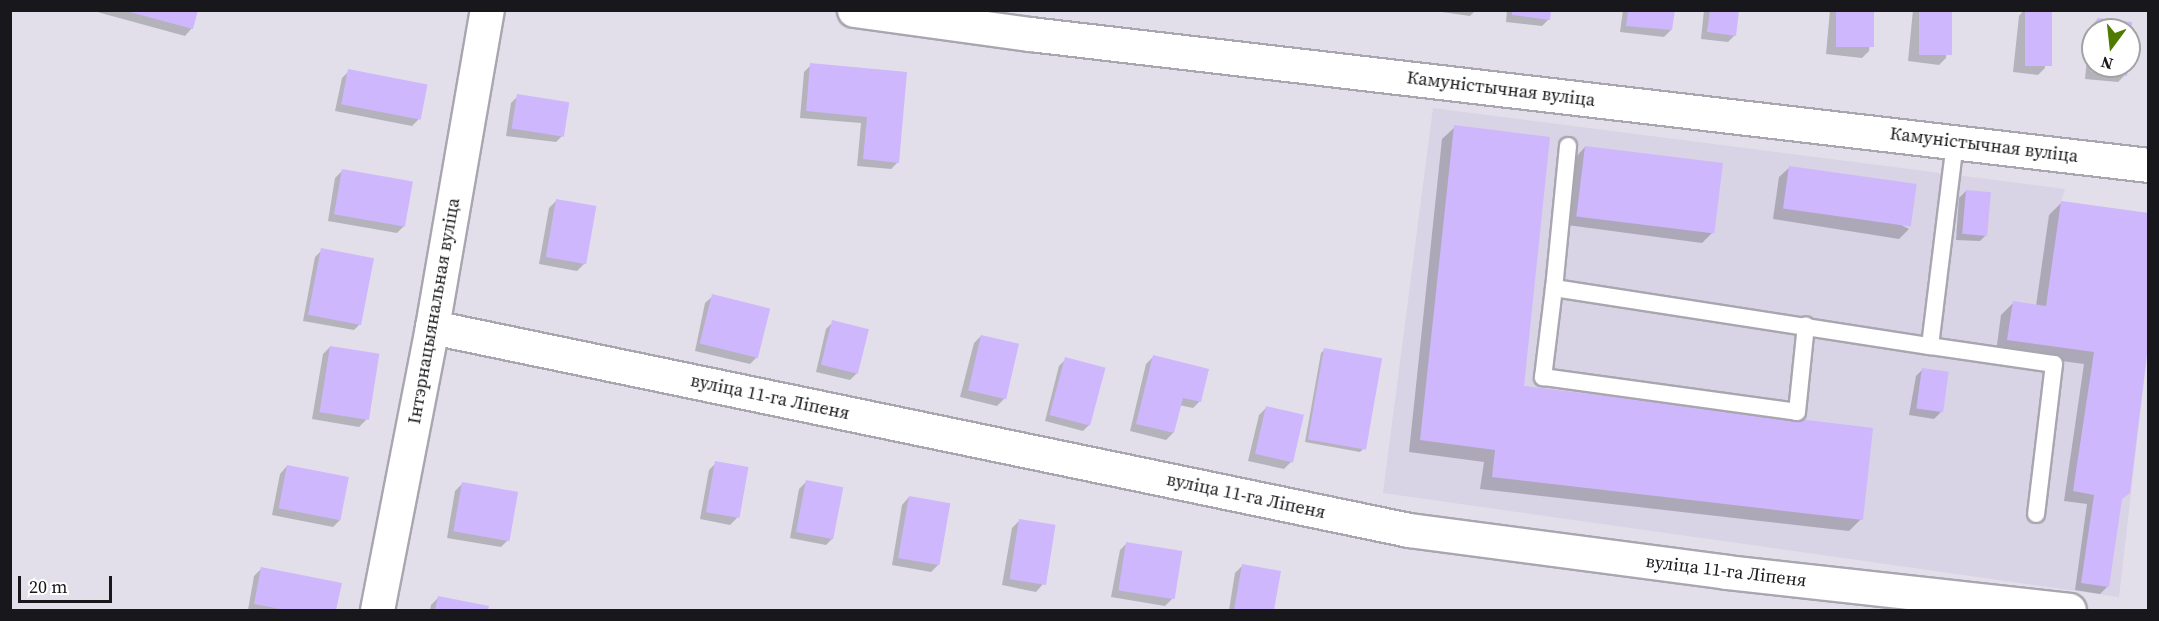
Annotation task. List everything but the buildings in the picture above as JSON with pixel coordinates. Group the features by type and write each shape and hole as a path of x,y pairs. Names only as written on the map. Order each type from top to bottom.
{"street":[{"name":"Інтэрнацыянальная вуліца","path":"376,610 432,327 487,10"},
{"name":"Камуністычная вуліца","path":"854,10 1031,22 2148,165"},
{"name":"вуліца 11-га Ліпеня","path":"432,327 1409,530 1726,572 2069,610"}],"lane":[{"path":"1930,346 1955,141"},
{"path":"1568,146 1543,377 1797,411 1806,325"},
{"path":"1554,288 2054,364 2036,514"}],"shaded area":[{"path":"1433,108 2065,189 2061,201 2148,213 2148,346 2119,597 1383,493"}]}
